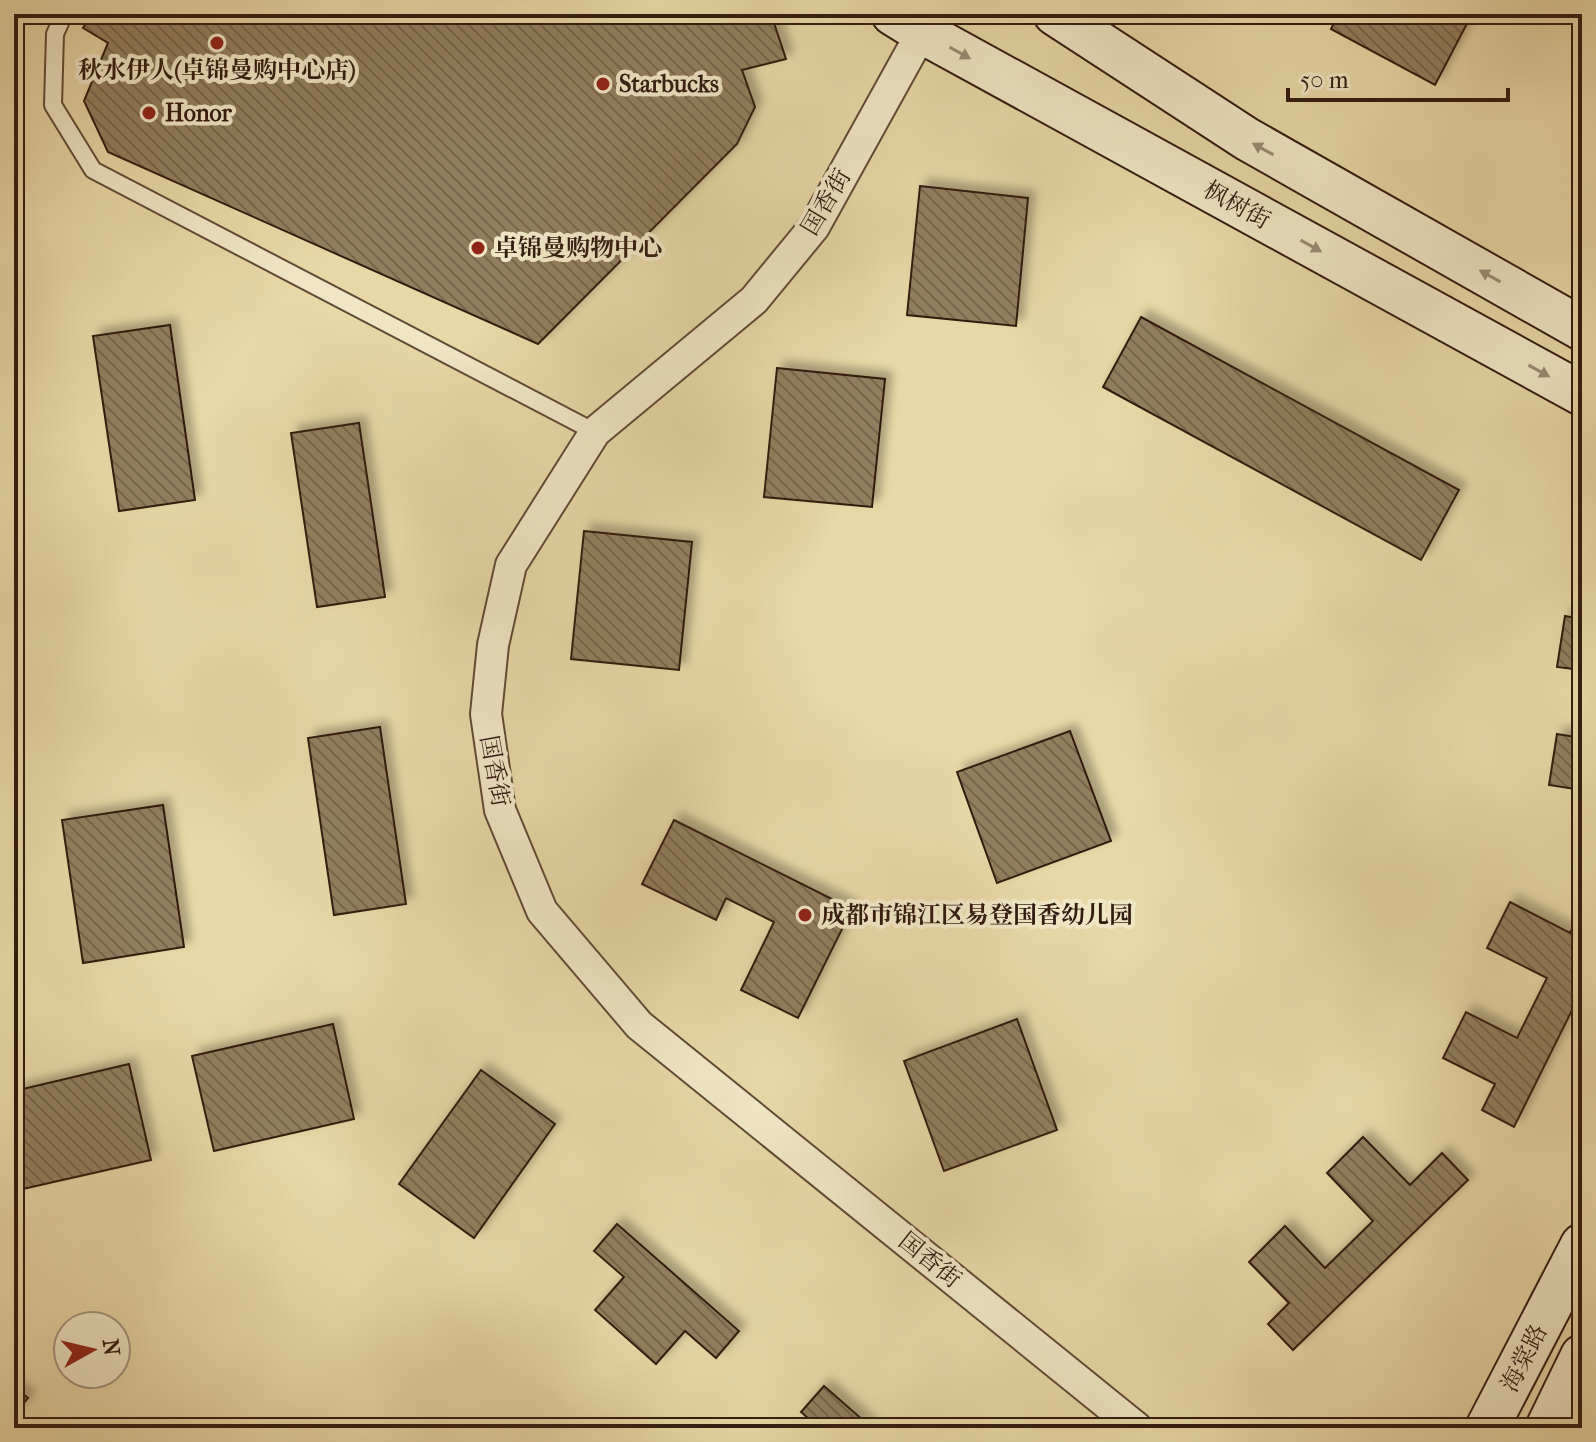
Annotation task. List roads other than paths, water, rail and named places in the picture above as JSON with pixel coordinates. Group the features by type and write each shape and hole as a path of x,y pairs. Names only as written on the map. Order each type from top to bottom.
{"street":[{"path":"1055,14 1247,139 1582,329"},
{"name":"国香街","path":"907,23 814,227 754,300 595,432 511,565 493,645 486,714 500,810 542,911 639,1025 1137,1428"},
{"name":"枫树街","path":"907,23 1582,394"},
{"name":"海棠路","path":"1487,1428 1582,1245"},
{"path":"1547,1428 1582,1356"}],"lane":[{"path":"64,14 55,34 53,105 93,170 595,432"}],"place":[{"name":"秋水伊人(卓锦曼购中心店)","path":"217,43"},
{"name":"Starbucks","path":"603,84"},
{"name":"Honor","path":"149,113"},
{"name":"卓锦曼购物中心","path":"478,248"},
{"name":"成都市锦江区易登国香幼儿园","path":"805,915"}]}
